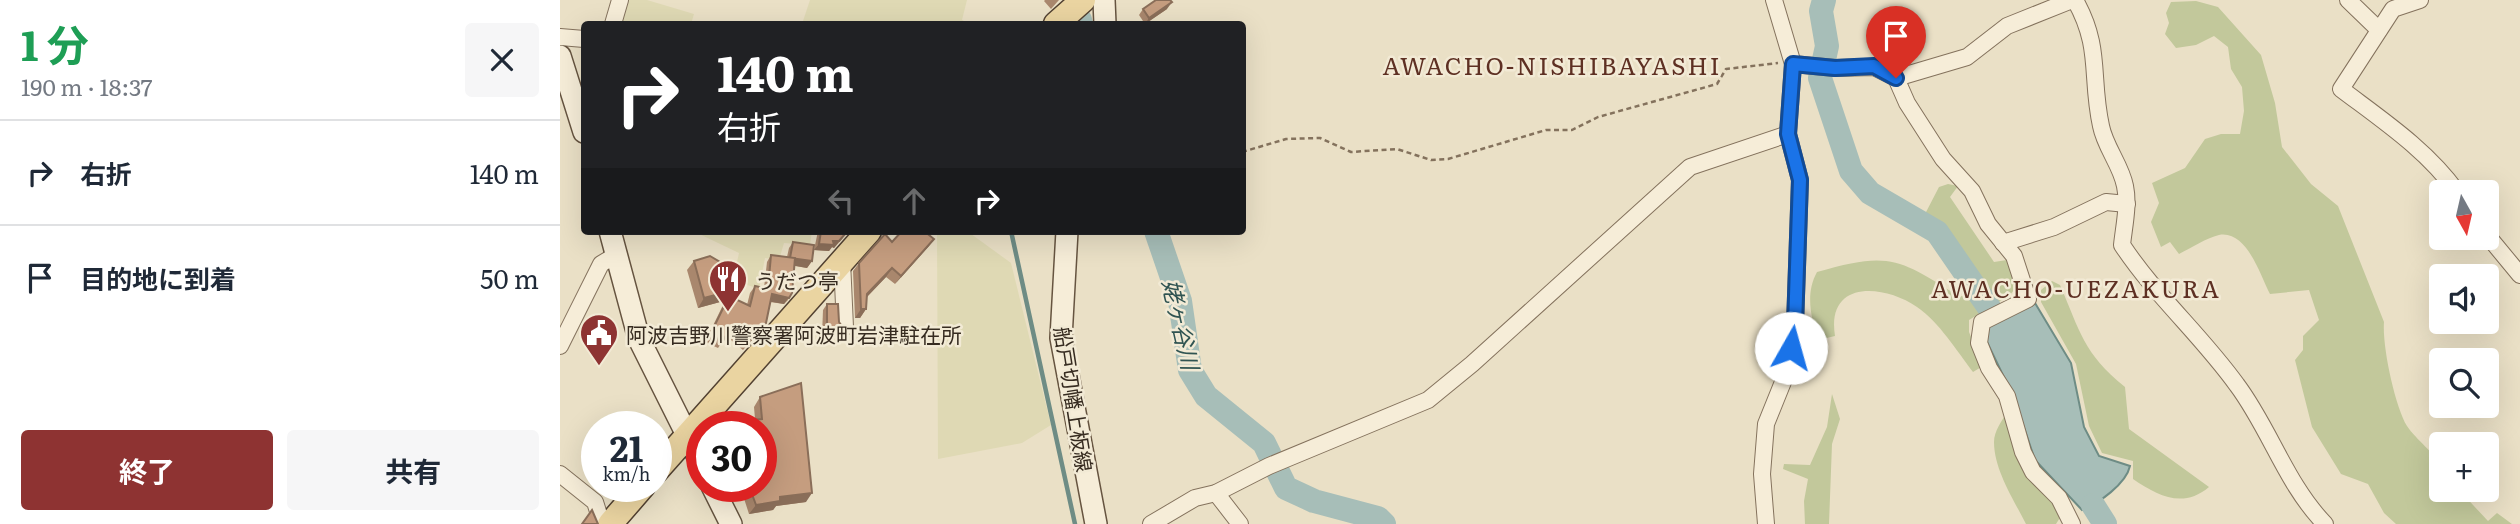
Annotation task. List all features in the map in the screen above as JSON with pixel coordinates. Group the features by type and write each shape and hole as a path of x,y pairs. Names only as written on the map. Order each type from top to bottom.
{"main road":[{"path":"1059,21 1083,0"},
{"path":"1104,0 1105,21"},
{"path":"560,56 581,122"},
{"path":"611,235 639,338 686,434"},
{"path":"709,411 865,235"},
{"name":"船戸切幡上板線","path":"1067,235 1061,338 1096,524"},
{"path":"672,453 686,437"},
{"path":"610,524 629,502"},
{"path":"720,502 731,524"}],"street":[{"path":"614,21 620,0"},
{"path":"1766,524 1762,474 1766,424 1787,372 1795,325 1800,180 1788,134 1793,64 1774,0"},
{"path":"1896,78 1967,57 2007,26 2074,0 2089,24 2094,46 2101,128 2125,183 2127,204 2122,245 2137,268 2205,343 2239,387 2304,502 2325,524"},
{"path":"2348,0 2379,30"},
{"path":"2420,0 2393,9 2341,89 2399,133 2448,180"},
{"path":"560,37 581,39"},
{"path":"1793,64 1874,66 1896,78 1907,103 1943,159 1972,191 1988,224 2014,256 2028,299 1982,322 1979,343 1989,368 2007,396 2022,452 2034,472 2059,498 2072,524"},
{"path":"1151,524 1195,498 1216,493 1274,464 1428,400 1472,365 1690,167 1788,134"},
{"path":"2003,243 2054,227 2106,202 2127,204"},
{"path":"2499,250 2520,275"},
{"path":"560,346 601,264 616,255"},
{"path":"842,261 845,327"},
{"path":"560,474 595,502 602,524"},
{"path":"1216,493 1240,524"}],"path":[{"path":"1246,151 1286,139 1320,138 1351,152 1363,154 1396,149 1431,160 1448,159 1546,131 1572,130 1598,117 1717,84 1726,69 1793,64"}],"shaded area":[{"path":"625,0 647,0 694,14 692,21 617,21"},
{"path":"810,0 967,0 962,20 964,21 803,21"},
{"path":"701,235 811,235 810,245 784,243 779,260 765,258 759,289 733,280 739,253"},
{"path":"937,235 972,235 1011,263 1051,425 1022,443 938,459"}],"green space":[{"path":"2196,1 2218,7 2261,55 2275,103 2282,147 2311,184 2338,206 2384,322 2387,360 2402,417 2429,451 2429,502 2470,502 2488,521 2497,513 2512,524 2396,524 2384,513 2368,484 2341,474 2312,427 2295,360 2303,350 2303,336 2319,320 2309,290 2270,294 2245,246 2229,235 2214,236 2179,254 2170,242 2161,247 2151,222 2159,203 2152,183 2185,168 2205,139 2221,134 2240,134 2244,111 2242,87 2231,69 2228,47 2214,36 2196,45 2176,48 2165,34 2169,23 2166,13 2171,2"},
{"path":"1948,184 1958,186 1950,197 1994,262 2007,260 2018,285 2010,295 1969,320 1969,332 1983,366 1973,372 1940,329 1917,307 1903,299 1874,291 1848,296 1839,305 1835,318 1835,336 1818,340 1811,314 1810,297 1817,272 1841,265 1878,260 1907,266 1960,297 1982,285 1944,231 1924,216 1939,187"},
{"path":"2052,281 2060,285 2078,329 2091,352 2125,387 2129,429 2209,487 2199,494 2180,499 2161,495 2133,479 2133,461 2102,453 2089,426 2076,364 2041,302 2041,290"},
{"path":"1832,394 1840,419 1832,444 1829,524 1805,524 1804,501 1808,479 1783,469 1784,464 1810,465 1827,427"},
{"path":"2007,412 2020,461 2061,516 2056,524 2026,524 2006,484 1997,463 1994,438"}],"water":[{"path":"2035,303 2071,363 2084,427 2099,456 2130,466 2111,492 2082,510 2035,460 2014,398 1986,340 1989,325"}],"building":[{"path":"1156,0 1172,2 1149,18 1143,9"},
{"path":"820,235 844,235 839,241 833,241 834,245 819,244"},
{"path":"884,235 892,242 898,235 929,235 934,239 901,276 892,268 867,294 866,309 861,309 859,263"},
{"path":"793,242 814,245 812,261 790,258"},
{"path":"771,255 795,258 792,293 789,298 772,294 766,323 748,343 730,328 723,341 710,335 729,296 750,306 755,286 768,289"},
{"path":"710,256 720,262 723,270 719,271 727,292 704,298 694,261"},
{"path":"827,304 838,304 839,322 844,329 827,329"},
{"path":"801,383 812,493 780,497 780,501 777,502 777,411 761,411 760,397"},
{"path":"592,510 598,524 582,524"}],"waterway":[{"path":"1824,0 1821,11 1827,46 1820,78 1851,171 1870,193 1937,232 1990,309"},
{"path":"1012,235 1075,524"},
{"name":"姥ヶ谷川","path":"1157,235 1180,301 1190,370 1206,396 1264,443 1286,488 1314,501 1378,518 1384,524"},
{"path":"2093,505 2105,524"}],"place":[{"name":"うだつ亭","path":"728,313"},
{"name":"阿波吉野川警察署阿波町岩津駐在所","path":"599,367"}],"district":[{"name":"AWACHO-NISHIBAYASHI","path":"1552,64"},
{"name":"AWACHO-UEZAKURA","path":"2076,287"}],"route":[{"path":"1791,348 1795,325 1800,180 1788,134 1793,64 1835,68 1874,66 1896,78"}]}
